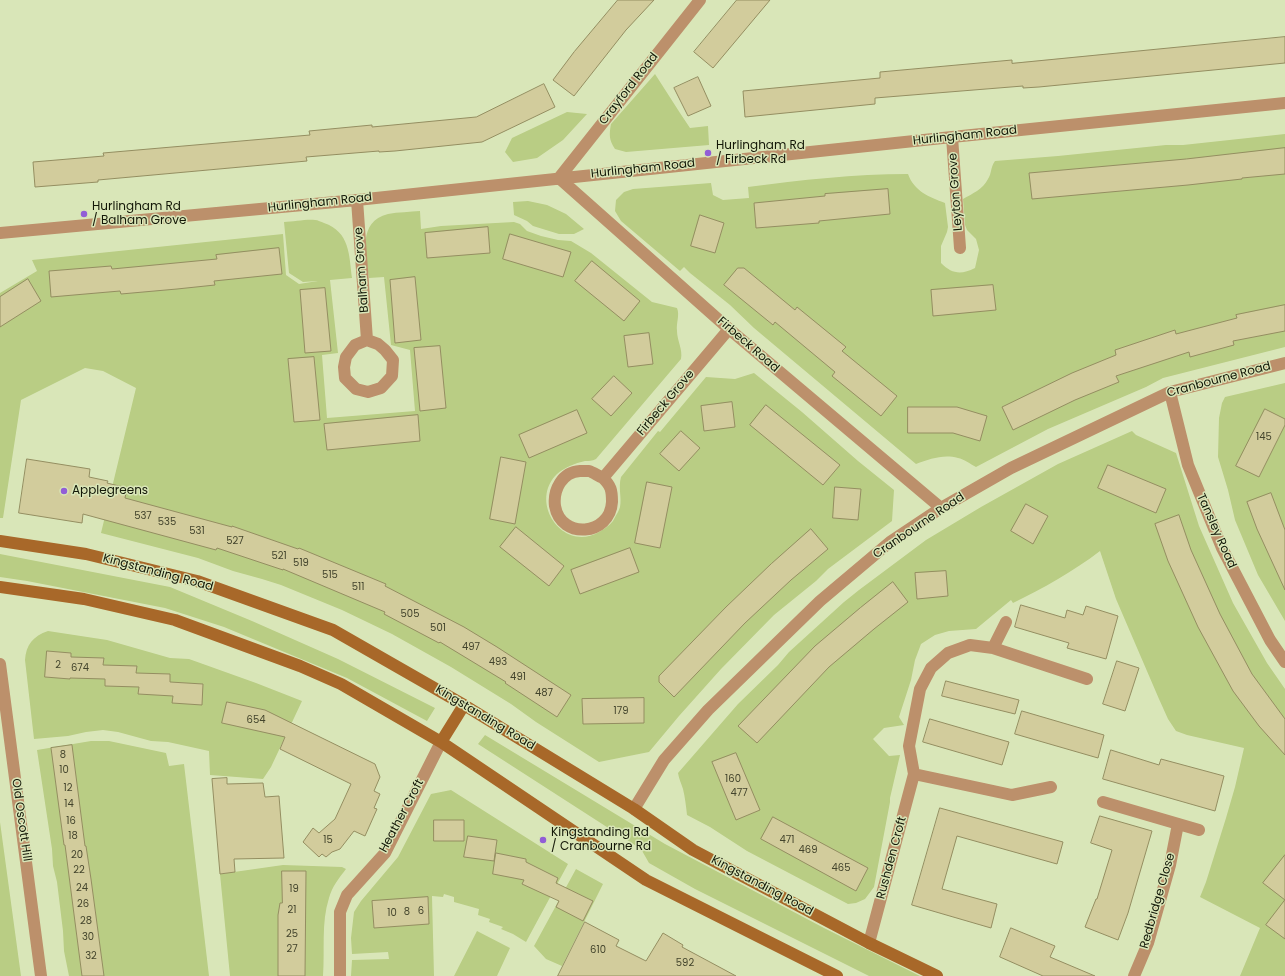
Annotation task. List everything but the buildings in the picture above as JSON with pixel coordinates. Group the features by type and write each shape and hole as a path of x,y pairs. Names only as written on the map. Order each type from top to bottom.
{"main road":[{"name":"Kingstanding Road","path":"0,541 86,554 197,581 333,630 464,705 634,809 693,850 869,943 937,976"},
{"path":"0,587 84,599 175,620 300,666 341,684 441,742 646,880 832,975"},
{"path":"441,742 464,705"}],"street":[{"name":"Crayford Road","path":"559,178 700,0"},
{"name":"Hurlingham Road","path":"0,233 357,200 1285,103"},
{"name":"Leyton Grove","path":"952,137 960,248"},
{"name":"Firbeck Road","path":"559,178 729,329 941,508"},
{"name":"Balham Grove","path":"357,200 367,340"},
{"name":"Firbeck Grove","path":"603,478 729,329"},
{"path":"367,340 378,344 393,360 392,376 381,388 368,392 356,389 345,378 344,366 346,357 355,345 367,340"},
{"name":"Cranbourne Road","path":"634,809 664,760 708,710 820,601 890,542 941,508 1011,468 1170,392 1285,363"},
{"name":"Tansley Road","path":"1170,392 1188,465 1222,548 1270,640 1285,662"},
{"path":"588,471 603,478 610,485 612,494 611,509 605,520 596,528 581,530 569,526 561,520 556,512 554,501 556,490 561,480 572,472 588,471"},
{"path":"994,648 1006,622"},
{"name":"Rushden Croft","path":"869,943 914,774 909,746 920,689 931,668 948,653 970,645 994,648 1087,679"},
{"name":"Old Oscott Hill","path":"0,664 41,976"},
{"name":"Heather Croft","path":"340,976 340,912 347,895 384,852 441,742"},
{"path":"914,774 1012,795 1051,787"},
{"path":"1103,802 1199,830"},
{"name":"Redbridge Close","path":"1134,976 1148,943 1170,865 1178,824"}],"green space":[{"path":"655,74 690,128 708,126 709,145 626,152 615,149 610,137 611,124"},
{"path":"567,112 587,114 563,140 537,158 513,162 505,152 512,138"},
{"path":"1285,134 1285,347 1163,378 1146,387 1048,429 976,467 965,460 952,457 931,459 916,464 684,267 680,271 621,221 615,211 616,200 624,192 633,189 711,183 713,195 723,200 749,198 748,187 828,178 908,174 914,185 923,193 945,203 948,227 941,246 941,263 953,271 965,272 975,268 979,250 976,239 967,230 965,225 963,199 977,191 986,183 995,161 1166,145 1183,145"},
{"path":"528,201 547,205 566,214 584,229 574,234 559,234 533,226 527,221 514,215 513,202"},
{"path":"420,211 421,229 441,226 514,222 520,224 527,231 541,236 571,241 591,253 652,302 677,308 677,334 681,359 596,459 574,464 566,468 557,474 549,485 546,498 548,510 554,521 562,530 573,536 586,537 599,532 613,521 620,507 621,477 658,431 660,432 706,377 735,379 754,373 894,490 892,521 828,569 816,581 774,615 721,669 649,752 599,762 536,722 511,704 451,667 392,634 342,610 281,585 233,571 198,558 101,533 136,388 103,371 85,368 21,400 3,518 0,518 0,293 37,271 32,260 283,234 286,275 299,284 318,281 303,282 289,273 284,222 308,220 320,221 333,227 339,232 347,245 352,278 330,280 338,353 322,355 327,418 415,411 410,350 391,345 384,277 369,278 366,259 366,240 368,231 378,218 392,213"},
{"path":"1285,383 1285,621 1258,575 1235,520 1218,457 1219,418 1222,403 1225,397"},
{"path":"1132,431 1136,435 1176,453 1199,526 1233,603 1267,663 1285,689 1285,976 1240,976 1260,928 1200,897 1226,818 1244,748 1187,735 1176,731 1168,719 1116,599 1100,551 1080,566 1046,586 1013,603 1011,600 976,629 949,631 935,635 921,644 899,717 904,725 884,728 873,739 889,756 900,755 890,798 874,887 865,899 856,903 848,904 747,851 710,827 687,815 684,792 678,773 738,704 778,665 789,652 844,602 926,540 981,507 1058,464"},
{"path":"0,554 170,587 338,659 435,708 427,721 347,678 224,627 165,608 0,577"},
{"path":"48,631 107,640 170,658 189,659 302,701 271,767 263,779 210,775 209,751 168,742 151,741 118,732 103,730 68,736 34,739 25,660 27,650 34,638"},
{"path":"485,735 665,844 824,928 920,976 869,976 695,889 649,863 641,849 478,744"},
{"path":"91,741 109,741 166,753 169,766 184,764 209,976 69,976 64,951 57,882 53,866 52,849 37,750"},
{"path":"451,790 568,864 526,942 501,929 503,927 489,922 490,919 478,915 479,909 454,902 454,897 444,894 443,897 432,896 434,976 351,976 352,960 389,959 388,952 352,954 351,938 354,912 361,901 398,857 431,794"},
{"path":"0,822 21,976 0,976"},
{"path":"283,865 342,867 346,869 332,890 327,907 324,927 323,976 230,976 220,874"},
{"path":"576,869 603,884 562,966 546,959 534,946"},
{"path":"477,931 510,948 497,976 454,976"}],"place":[{"name":"Hurlingham Rd / Firbeck Rd","path":"708,153"},
{"name":"Hurlingham Rd / Balham Grove","path":"84,214"},
{"name":"Applegreens","path":"64,491"},
{"name":"Kingstanding Rd / Cranbourne Rd","path":"543,840"}]}
